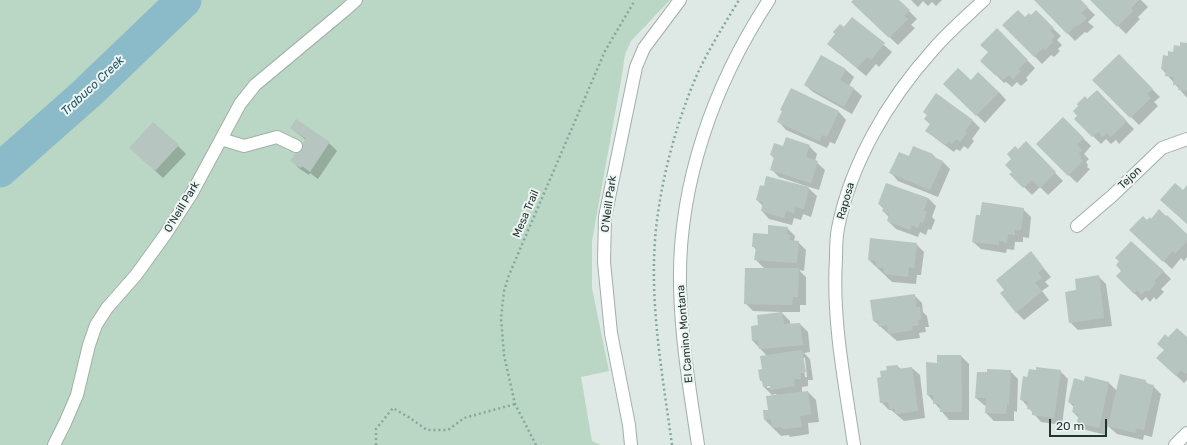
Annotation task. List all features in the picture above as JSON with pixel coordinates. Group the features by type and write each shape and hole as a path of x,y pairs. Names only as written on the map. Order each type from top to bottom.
{"street":[{"name":"O'Neill Park","path":"54,445 65,424 76,395 89,345 96,325 107,308 136,275 165,235 192,193 240,104 255,85 339,16 356,0"},
{"name":"O'Neill Park","path":"631,445 629,425 611,333 604,262 605,217 636,67 644,48 680,0"},
{"name":"El Camino Montana","path":"698,445 684,352 681,318 680,254 684,221 696,158 716,100 731,65 769,0"},
{"name":"Raposa","path":"854,445 837,332 834,281 838,229 849,189 853,176 878,125 903,88 932,50 984,0"},
{"path":"220,139 244,146 277,137 296,146"},
{"name":"Tejon","path":"1077,226 1112,196 1162,148 1187,139"},
{"path":"1175,445 1187,433"}],"path":[{"name":"Mesa Trail","path":"536,445 515,404 504,354 501,318 504,292 509,275 605,51 635,0"},
{"path":"376,445 376,429 393,408 427,430 448,430 464,418 515,404"}],"green space":[{"path":"0,0 670,0 631,41 625,54 592,241 592,288 609,371 581,377 592,441 600,445 0,445"}],"building":[{"path":"853,0 899,0 910,10 904,16 908,19 889,38 851,2"},
{"path":"1034,0 1081,0 1088,7 1081,13 1087,18 1067,34"},
{"path":"1090,0 1139,0 1131,8 1133,11 1117,27"},
{"path":"1018,10 1025,17 1029,13 1031,15 1036,10 1054,28 1050,31 1055,36 1051,40 1053,42 1045,50 1043,48 1034,57 1002,25"},
{"path":"852,17 885,43 871,60 867,57 857,68 827,44 835,34 833,32 840,24 844,27"},
{"path":"997,28 1028,60 1018,69 1021,71 1013,79 1009,75 1003,80 997,74 996,76 980,61 988,52 980,45"},
{"path":"1180,42 1187,43 1187,91 1178,90 1179,85 1173,85 1174,77 1165,76 1166,70 1161,69 1163,55 1168,56 1168,51 1173,52 1174,45 1180,46"},
{"path":"1119,54 1153,89 1147,94 1151,98 1130,118 1092,80"},
{"path":"821,55 846,69 840,80 854,88 844,107 804,85"},
{"path":"958,68 971,80 978,72 999,92 976,116 943,84"},
{"path":"791,88 839,111 827,137 822,135 819,141 777,122 782,111 780,110"},
{"path":"1097,90 1127,121 1111,137 1107,133 1103,137 1098,132 1092,137 1074,119 1077,116 1073,111 1078,106 1077,104 1085,96 1087,99"},
{"path":"936,93 973,120 965,131 967,133 960,142 956,139 952,144 948,142 946,145 925,131 930,124 924,119 927,115 923,112"},
{"path":"1063,117 1084,138 1077,145 1082,150 1079,154 1083,161 1068,176 1036,144"},
{"path":"296,119 330,142 310,172 302,166 301,168 290,161 306,139 290,128"},
{"path":"153,122 179,145 155,171 129,148"},
{"path":"786,137 810,145 806,157 818,161 811,183 770,170 774,157 770,155 774,143 783,146"},
{"path":"1026,141 1056,172 1040,188 1032,180 1023,188 1009,174 1012,172 1005,165 1011,159 1007,154 1015,146 1018,149"},
{"path":"913,146 933,154 932,156 943,161 930,190 889,173 899,152 909,156"},
{"path":"766,176 809,187 804,209 795,207 794,213 786,211 784,218 761,211 763,202 756,200 760,185 764,186"},
{"path":"886,183 928,198 924,211 927,211 923,223 920,222 918,228 912,225 910,230 887,221 889,214 882,211 884,206 878,204"},
{"path":"1175,183 1183,190 1187,185 1187,224 1160,200"},
{"path":"982,202 1024,208 1021,230 1015,230 1015,235 1008,234 1007,243 999,241 999,245 972,242 976,215 980,215"},
{"path":"1159,209 1187,234 1187,241 1175,254 1173,251 1163,262 1129,230 1143,216 1147,220 1150,217 1151,219"},
{"path":"768,225 788,227 787,234 790,235 789,240 799,241 797,263 754,260 756,247 752,247 753,233 768,234"},
{"path":"870,238 917,243 914,268 909,267 908,277 884,274 884,268 876,267 876,261 868,260"},
{"path":"1131,241 1164,271 1154,281 1156,283 1148,292 1146,290 1141,295 1137,290 1134,294 1116,276 1121,271 1116,265 1119,261 1115,258"},
{"path":"1031,251 1044,268 1038,273 1042,278 1035,283 1042,291 1016,313 1000,293 1004,290 996,280"},
{"path":"745,268 799,268 798,297 793,297 792,305 744,304"},
{"path":"1099,275 1104,318 1069,323 1065,292 1076,290 1075,279"},
{"path":"915,294 916,307 920,307 921,319 918,320 919,325 912,326 913,330 888,334 887,325 879,327 878,321 873,321 870,300"},
{"path":"782,312 784,324 800,323 803,345 759,349 758,340 752,341 751,326 758,325 757,315"},
{"path":"1177,328 1187,337 1187,373 1186,374 1181,370 1176,376 1156,358 1164,350 1157,344 1165,334 1168,337"},
{"path":"802,350 806,372 800,373 801,379 794,379 795,386 770,390 770,386 763,387 758,370 762,369 760,356"},
{"path":"937,355 961,355 962,412 940,412 940,404 933,404 933,395 927,395 926,362 937,363"},
{"path":"898,365 898,369 912,367 918,411 895,414 895,409 889,409 888,402 880,403 877,378 881,377 880,371 887,370 886,366"},
{"path":"1036,367 1061,370 1054,418 1032,415 1032,410 1027,409 1028,401 1020,400 1023,376 1027,377 1029,369 1036,370"},
{"path":"987,369 1011,370 1009,405 1007,404 1006,414 985,413 986,398 975,398 977,372 987,372"},
{"path":"1120,374 1146,380 1145,383 1154,385 1144,430 1137,428 1135,433 1108,426"},
{"path":"1085,376 1109,382 1099,428 1077,422 1079,414 1072,412 1074,404 1068,402 1074,378 1084,381"},
{"path":"808,391 811,414 800,416 802,427 782,429 781,427 772,428 771,419 764,420 763,410 768,410 766,396"}],"waterway":[{"name":"Trabuco Creek","path":"0,170 86,94 184,0"}]}
